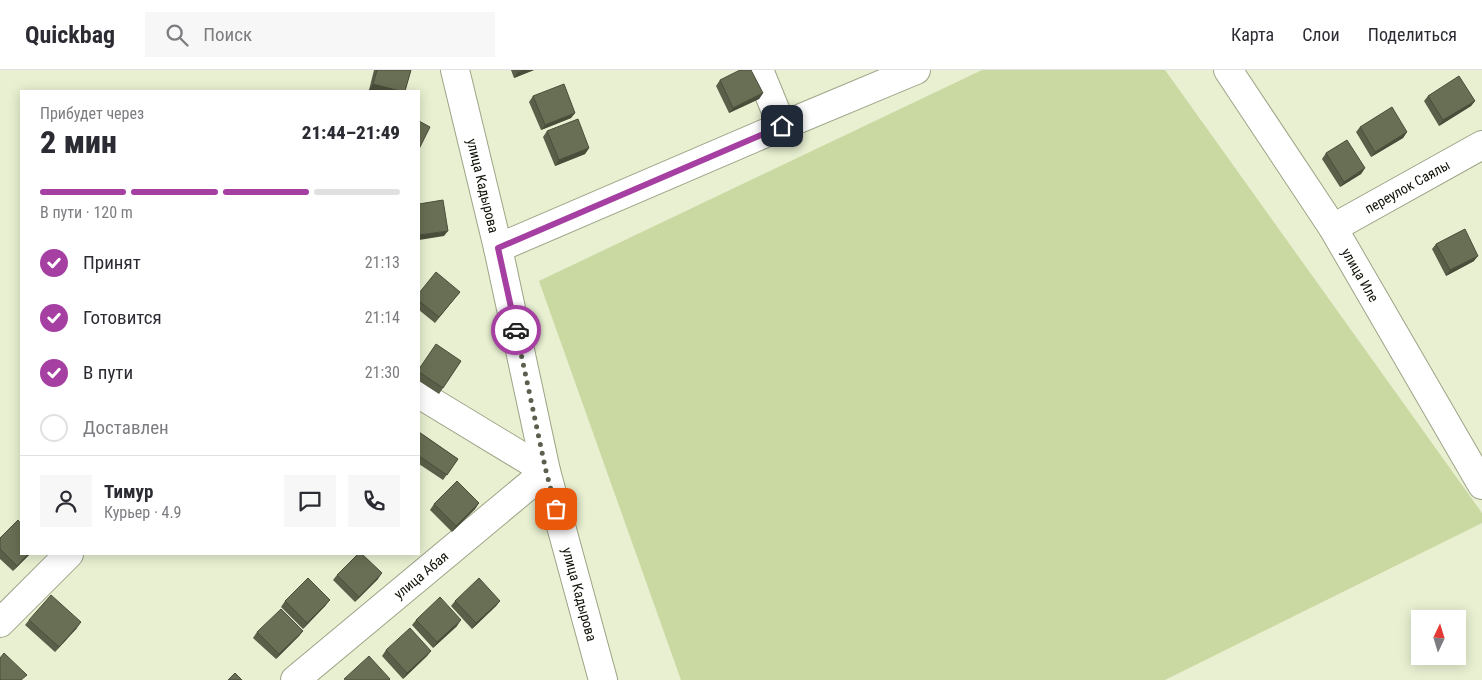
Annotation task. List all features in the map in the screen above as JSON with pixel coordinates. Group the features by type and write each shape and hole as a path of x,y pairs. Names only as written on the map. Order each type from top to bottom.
{"street":[{"name":"улица Кадырова","path":"454,70 498,248 546,471 603,680"},
{"path":"759,70 782,126"},
{"path":"498,248 916,70"},
{"name":"улица Иле","path":"1228,70 1333,228 1482,485"},
{"name":"переулок Саялы","path":"1333,228 1482,145"},
{"path":"420,395 546,471"},
{"name":"улица Абая","path":"295,680 546,471"},
{"path":"0,623 68,555"}],"green space":[{"path":"982,70 1165,70 1482,513 1482,523 1165,680 681,680 539,281"}],"building":[{"path":"377,70 411,70 405,90 396,90 373,84"},
{"path":"740,70 751,70 763,93 733,108 720,80"},
{"path":"1459,76 1475,101 1443,120 1428,96"},
{"path":"564,84 575,113 545,125 533,96"},
{"path":"1392,107 1407,132 1375,152 1360,127"},
{"path":"578,119 589,148 559,160 547,131"},
{"path":"420,122 430,127 420,147"},
{"path":"1347,140 1365,168 1344,182 1326,153"},
{"path":"443,200 448,231 420,235 420,204"},
{"path":"1465,229 1478,256 1450,270 1436,244"},
{"path":"436,272 460,292 439,317 420,302 420,292"},
{"path":"436,344 461,361 443,388 420,373 420,368"},
{"path":"420,433 458,459 447,475 420,457"},
{"path":"457,481 479,503 456,526 434,504"},
{"path":"18,520 20,523 20,555 27,555 17,566 0,549 0,538"},
{"path":"357,555 363,555 382,573 359,597 337,575"},
{"path":"308,578 330,600 307,623 285,601"},
{"path":"479,578 500,601 476,623 455,601"},
{"path":"51,595 81,622 59,647 29,620"},
{"path":"440,597 461,620 437,642 416,620"},
{"path":"281,609 303,631 279,654 257,632"},
{"path":"410,628 431,651 407,673 386,650"},
{"path":"4,653 27,675 21,680 0,680 0,658"},
{"path":"369,656 389,680 344,679"},
{"path":"235,673 242,680 228,680"}],"way so far":[{"path":"516,330 556,509"}],"route":[{"path":"516,330 498,248 782,126"}]}
